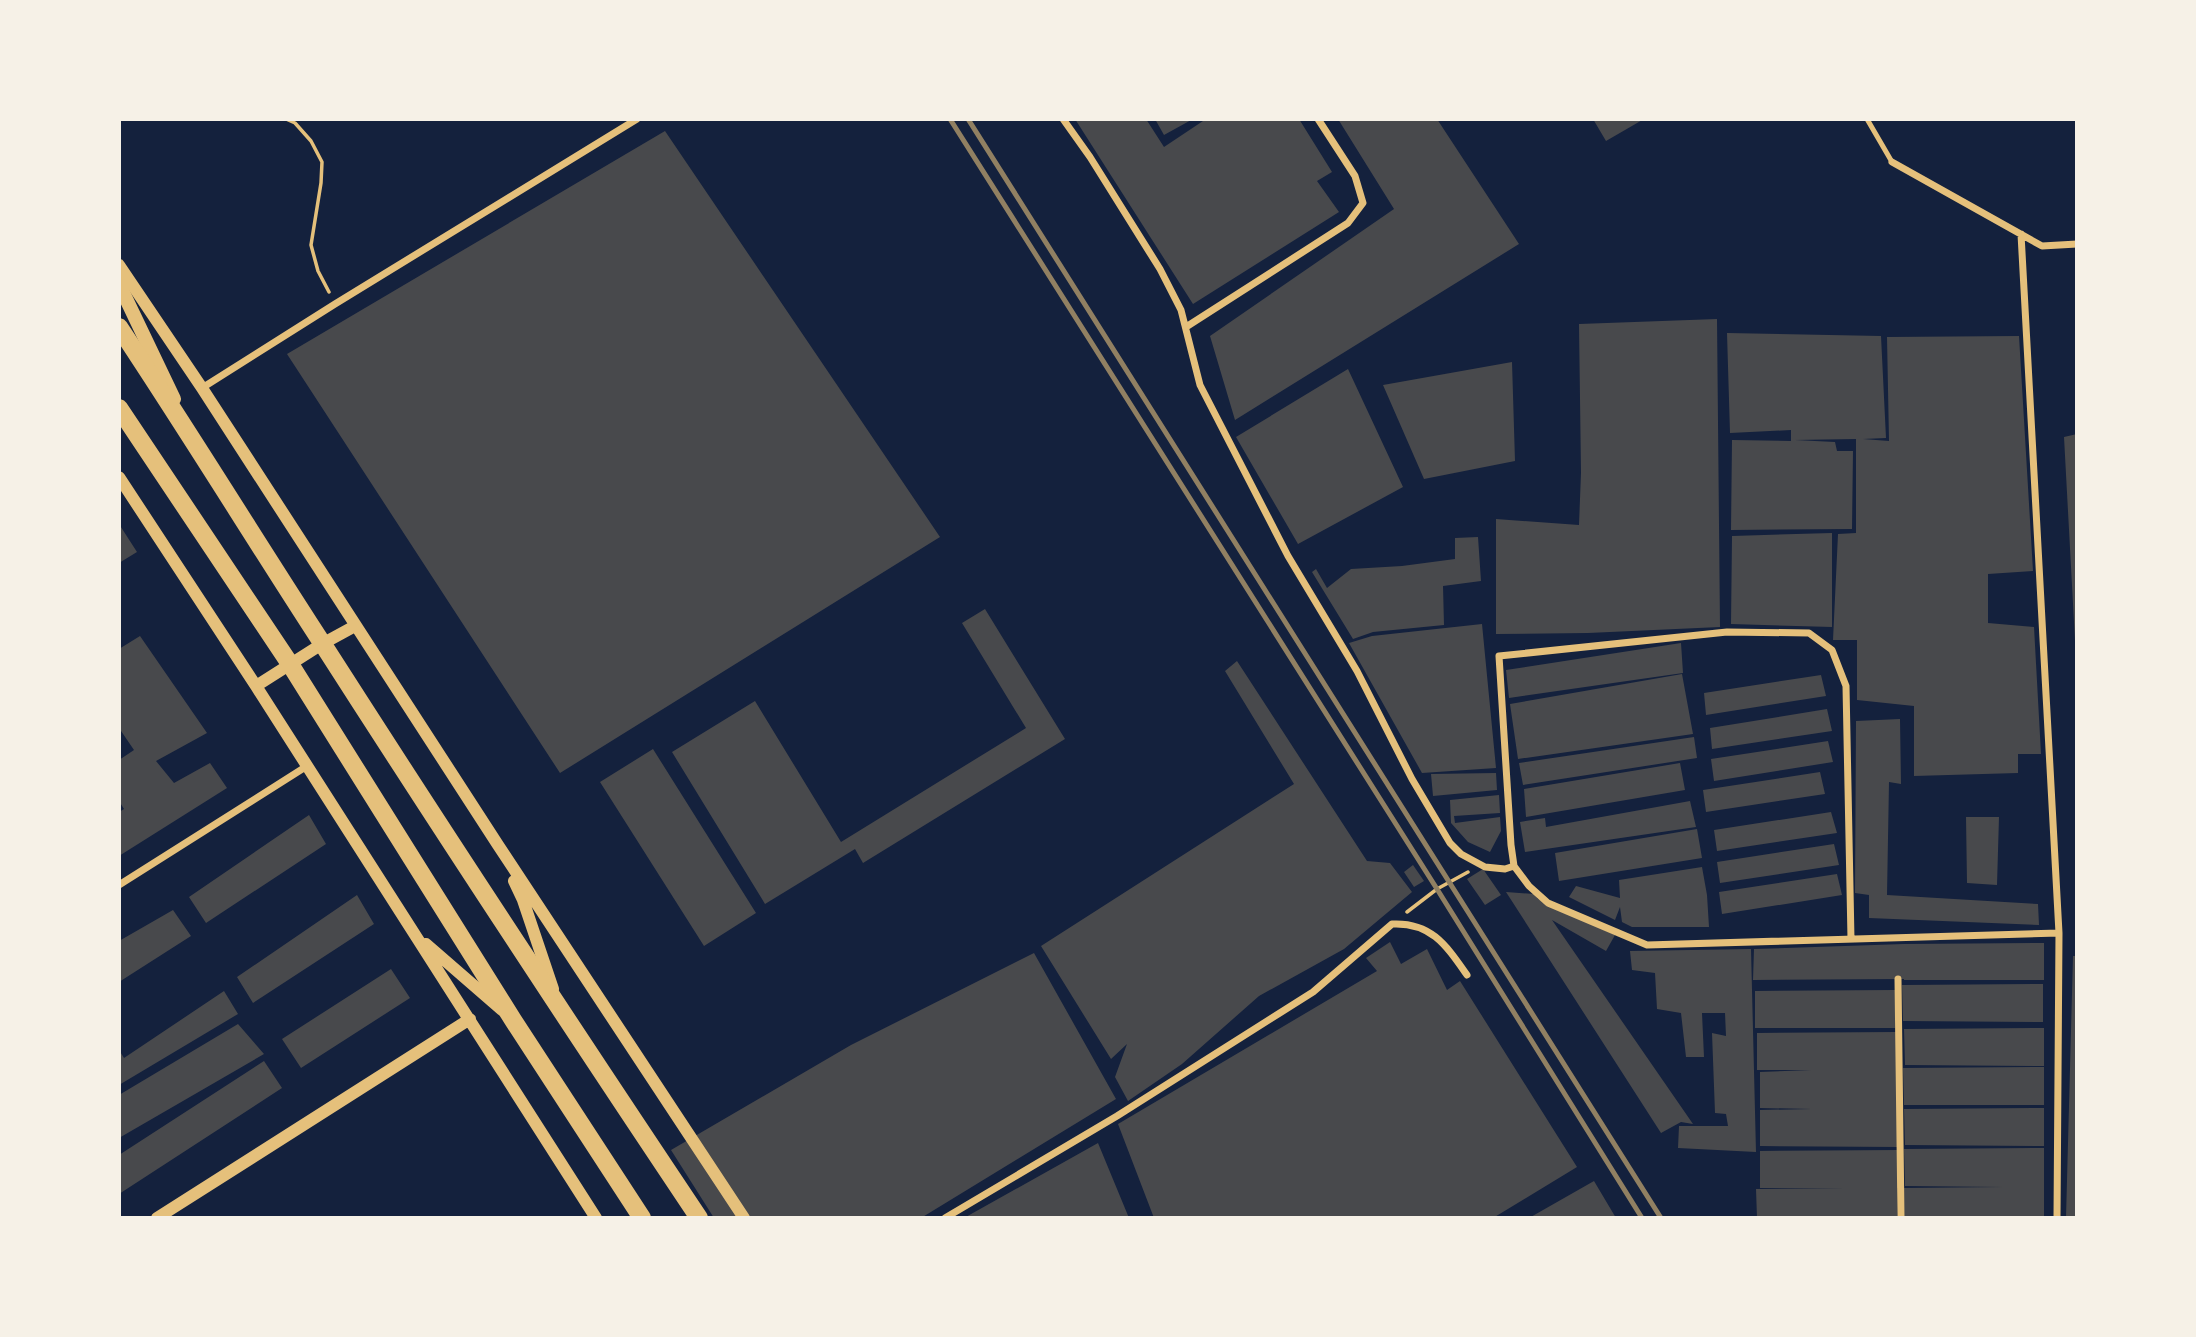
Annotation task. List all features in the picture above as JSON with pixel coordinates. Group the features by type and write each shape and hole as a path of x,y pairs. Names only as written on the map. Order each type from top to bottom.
{"main road":[{"path":"119,284 191,435"},
{"path":"119,327 559,1009 699,1218"},
{"path":"121,414 290,664 513,1020 642,1218"}],"street":[{"path":"202,388 637,119"},
{"path":"1063,119 1160,269 1181,310 1200,385 1288,556 1357,671 1412,779 1450,843 1461,854 1485,867 1505,869 1514,866"},
{"path":"1186,327 1348,223 1363,203 1355,176 1318,119"},
{"path":"1892,162 2042,246 2077,244"},
{"path":"2021,234 2059,933 2057,1218"},
{"path":"119,265 744,1218"},
{"path":"119,477 596,1218"},
{"path":"256,686 355,626"},
{"path":"1851,939 1846,686 1832,650 1809,633 1727,632 1499,656 1514,866 1529,886 1548,903 1647,945 2059,933"},
{"path":"119,885 307,766"},
{"path":"498,845 523,900 559,1009"},
{"path":"945,1218 1117,1116 1312,992 1392,924 1408,923 1425,930 1449,949 1467,975"},
{"path":"415,934 513,1020"},
{"path":"1898,979 1902,1218"},
{"path":"157,1218 470,1019"}],"lane":[{"path":"1867,119 1892,162"}],"path":[{"path":"286,119 295,123 311,141 322,162 311,245 318,271 335,304"},
{"path":"1392,924 1437,889 1474,869 1485,867"}],"building":[{"path":"1075,119 1146,119 1164,147 1206,119 1299,119 1332,172 1317,181 1339,212 1193,304"},
{"path":"1155,119 1193,119 1164,135"},
{"path":"1338,119 1437,119 1519,244 1235,420 1210,336 1394,209"},
{"path":"1593,119 1644,119 1606,141"},
{"path":"665,131 940,537 560,773 287,354"},
{"path":"1717,319 1720,627 1496,634 1496,519 1579,525 1579,324"},
{"path":"1727,333 1881,336 1886,438 1863,439 1889,441 1887,337 2019,336 2033,571 1988,574 1988,623 2034,627 2041,754 2018,754 2018,773 1914,776 1914,706 1857,700 1857,640 1833,640 1838,534 1856,533 1856,439 1795,440 1835,442 1837,451 1853,451 1852,529 1731,530 1732,440 1791,441 1791,430 1730,433"},
{"path":"1512,362 1515,461 1424,479 1383,385"},
{"path":"1348,369 1403,487 1298,544 1236,437"},
{"path":"2077,434 2077,641 2075,641 2064,437"},
{"path":"119,524 137,552 119,563"},
{"path":"1832,533 1832,627 1731,624 1732,536"},
{"path":"1478,537 1481,581 1443,586 1444,625 1373,632 1353,639 1312,572 1316,569 1327,588 1351,569 1455,559 1455,538"},
{"path":"985,609 1065,739 863,863 855,849 765,904 672,752 755,701 841,842 1026,728 962,623"},
{"path":"1482,624 1496,768 1422,773 1349,643 1372,636"},
{"path":"140,636 207,733 156,761 174,783 210,763 227,788 119,856 119,812 124,809 119,801 119,760 134,750 119,728 119,649"},
{"path":"1681,643 1683,673 1509,698 1506,670"},
{"path":"1237,661 1367,861 1390,863 1412,892 1344,949 1259,996 1182,1064 1128,1101 1115,1077 1127,1044 1111,1059 1041,946 1294,784 1225,671"},
{"path":"1682,674 1693,734 1518,759 1510,704"},
{"path":"1821,675 1826,696 1706,715 1704,693"},
{"path":"1827,709 1832,731 1712,749 1710,728"},
{"path":"1900,719 1901,784 1889,782 1887,895 2038,904 2039,925 1869,918 1869,895 1855,893 1856,721"},
{"path":"1694,737 1697,758 1523,785 1519,763"},
{"path":"1828,741 1833,762 1714,781 1711,759"},
{"path":"653,749 756,913 704,946 600,782"},
{"path":"1680,763 1685,790 1526,817 1524,789"},
{"path":"1820,772 1825,794 1706,812 1703,790"},
{"path":"1496,773 1497,790 1433,796 1431,774"},
{"path":"1499,795 1500,813 1454,816 1455,823 1500,817 1501,831 1490,852 1468,842 1451,823 1450,800"},
{"path":"1690,801 1696,827 1525,852 1520,822 1545,818 1546,827"},
{"path":"1831,812 1837,833 1717,851 1714,830"},
{"path":"309,815 326,844 206,923 189,897"},
{"path":"1966,817 1999,817 1997,885 1967,883"},
{"path":"1697,829 1702,858 1559,881 1555,853"},
{"path":"1834,844 1839,865 1720,883 1717,862"},
{"path":"1413,865 1424,881 1414,887 1404,872"},
{"path":"1702,867 1709,927 1632,927 1622,922 1620,907 1615,920 1569,897 1576,886 1620,898 1619,880"},
{"path":"1483,869 1501,895 1485,905 1467,879"},
{"path":"1837,874 1842,895 1722,914 1719,892"},
{"path":"1506,892 1534,894 1538,899 1615,935 1606,951 1552,920 1693,1124 1681,1122 1661,1133"},
{"path":"357,895 374,924 253,1003 237,977"},
{"path":"173,910 191,936 119,982 119,941"},
{"path":"1390,942 1401,964 1427,949 1447,990 1460,981 1577,1167 1493,1218 1154,1218 1118,1124 1377,971 1366,958"},
{"path":"2044,943 2044,980 1753,980 1754,949"},
{"path":"1751,949 1756,1152 1678,1148 1679,1126 1728,1126 1726,1114 1715,1113 1712,1033 1726,1036 1725,1013 1702,1013 1704,1057 1686,1057 1681,1013 1657,1009 1655,973 1632,970 1630,951"},
{"path":"1034,953 1116,1099 921,1218 714,1218 671,1150 851,1045"},
{"path":"2073,956 2077,956 2077,1218 2066,1218"},
{"path":"391,969 410,998 301,1068 282,1039"},
{"path":"2043,984 2043,1022 1903,1021 1902,985"},
{"path":"1895,990 1895,1028 1755,1028 1755,991"},
{"path":"224,991 238,1014 119,1085 119,1050 124,1058"},
{"path":"238,1024 264,1054 119,1138 119,1095"},
{"path":"2044,1028 2044,1066 1905,1065 1904,1029"},
{"path":"1897,1032 1900,1147 1760,1146 1760,1110 1812,1109 1760,1108 1760,1072 1811,1070 1757,1070 1757,1033"},
{"path":"264,1061 282,1088 119,1194 119,1155"},
{"path":"2044,1067 2044,1105 1904,1105 1903,1068"},
{"path":"2044,1108 2044,1146 1905,1145 1904,1109"},
{"path":"1098,1143 1129,1218 964,1218"},
{"path":"2044,1148 2044,1218 1904,1218 1904,1188 2002,1187 1905,1186 1904,1149"},
{"path":"1900,1150 1897,1218 1757,1218 1756,1189 1845,1189 1760,1188 1760,1151"},
{"path":"1594,1181 1616,1218 1529,1218"}],"railway":[{"path":"950,119 1642,1218"},
{"path":"968,119 1661,1218"}]}
